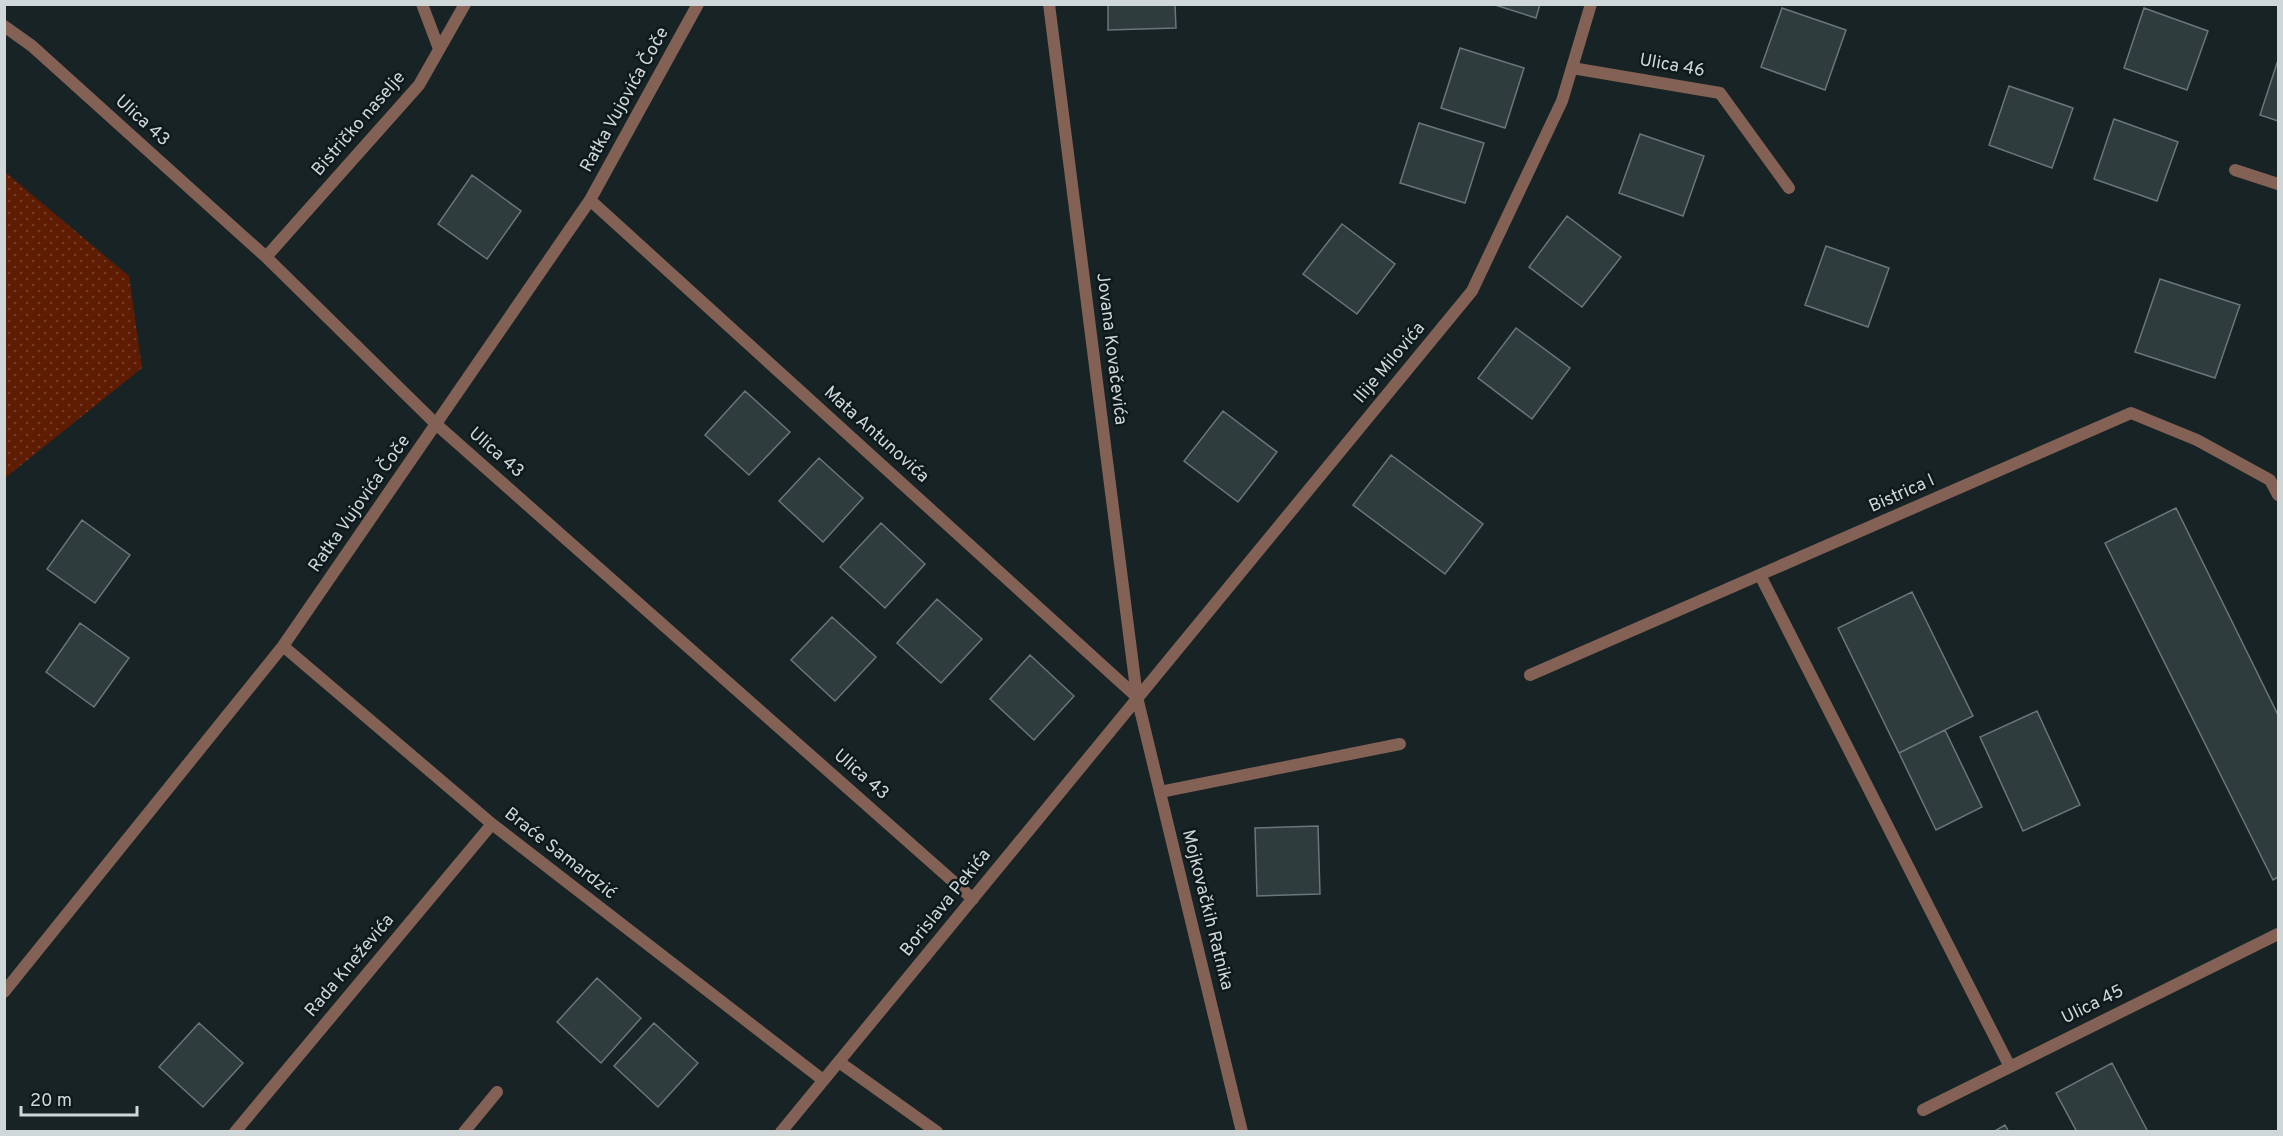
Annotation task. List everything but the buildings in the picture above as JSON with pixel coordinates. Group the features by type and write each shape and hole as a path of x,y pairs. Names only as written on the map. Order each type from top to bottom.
{"street":[{"path":"422,4 439,49"},
{"name":"Bistričko naselje","path":"266,257 419,85 465,4"},
{"name":"Ratka Vujovića Čoče","path":"5,992 283,645 437,425 590,200 698,4"},
{"name":"Jovana Kovačevića","path":"1049,4 1137,697"},
{"name":"Ilije Milovića","path":"1137,697 1472,291 1562,101 1591,4"},
{"name":"Ulica 43","path":"4,26 33,46 266,257 437,425 973,898"},
{"name":"Ulica 46","path":"1572,68 1720,93 1788,188"},
{"path":"2235,171 2278,184"},
{"name":"Mata Antunovića","path":"590,200 1137,697"},
{"name":"Bistrica I","path":"1530,675 2131,414 2197,440 2270,480 2278,495"},
{"path":"1760,575 2010,1067"},
{"name":"Braće Samardzić","path":"283,645 492,824 823,1080"},
{"name":"Mojkovačkih Ratnika","path":"1137,697 1242,1131"},
{"name":"Borislava Pekića","path":"781,1131 1137,697"},
{"path":"1160,792 1400,744"},
{"name":"Rada Kneževića","path":"235,1131 492,824"},
{"name":"Ulica 45","path":"1923,1110 2278,934"},
{"path":"839,1062 937,1131"},
{"path":"465,1131 497,1092"}],"shaded area":[{"path":"5,172 129,276 142,368 5,478"}]}
